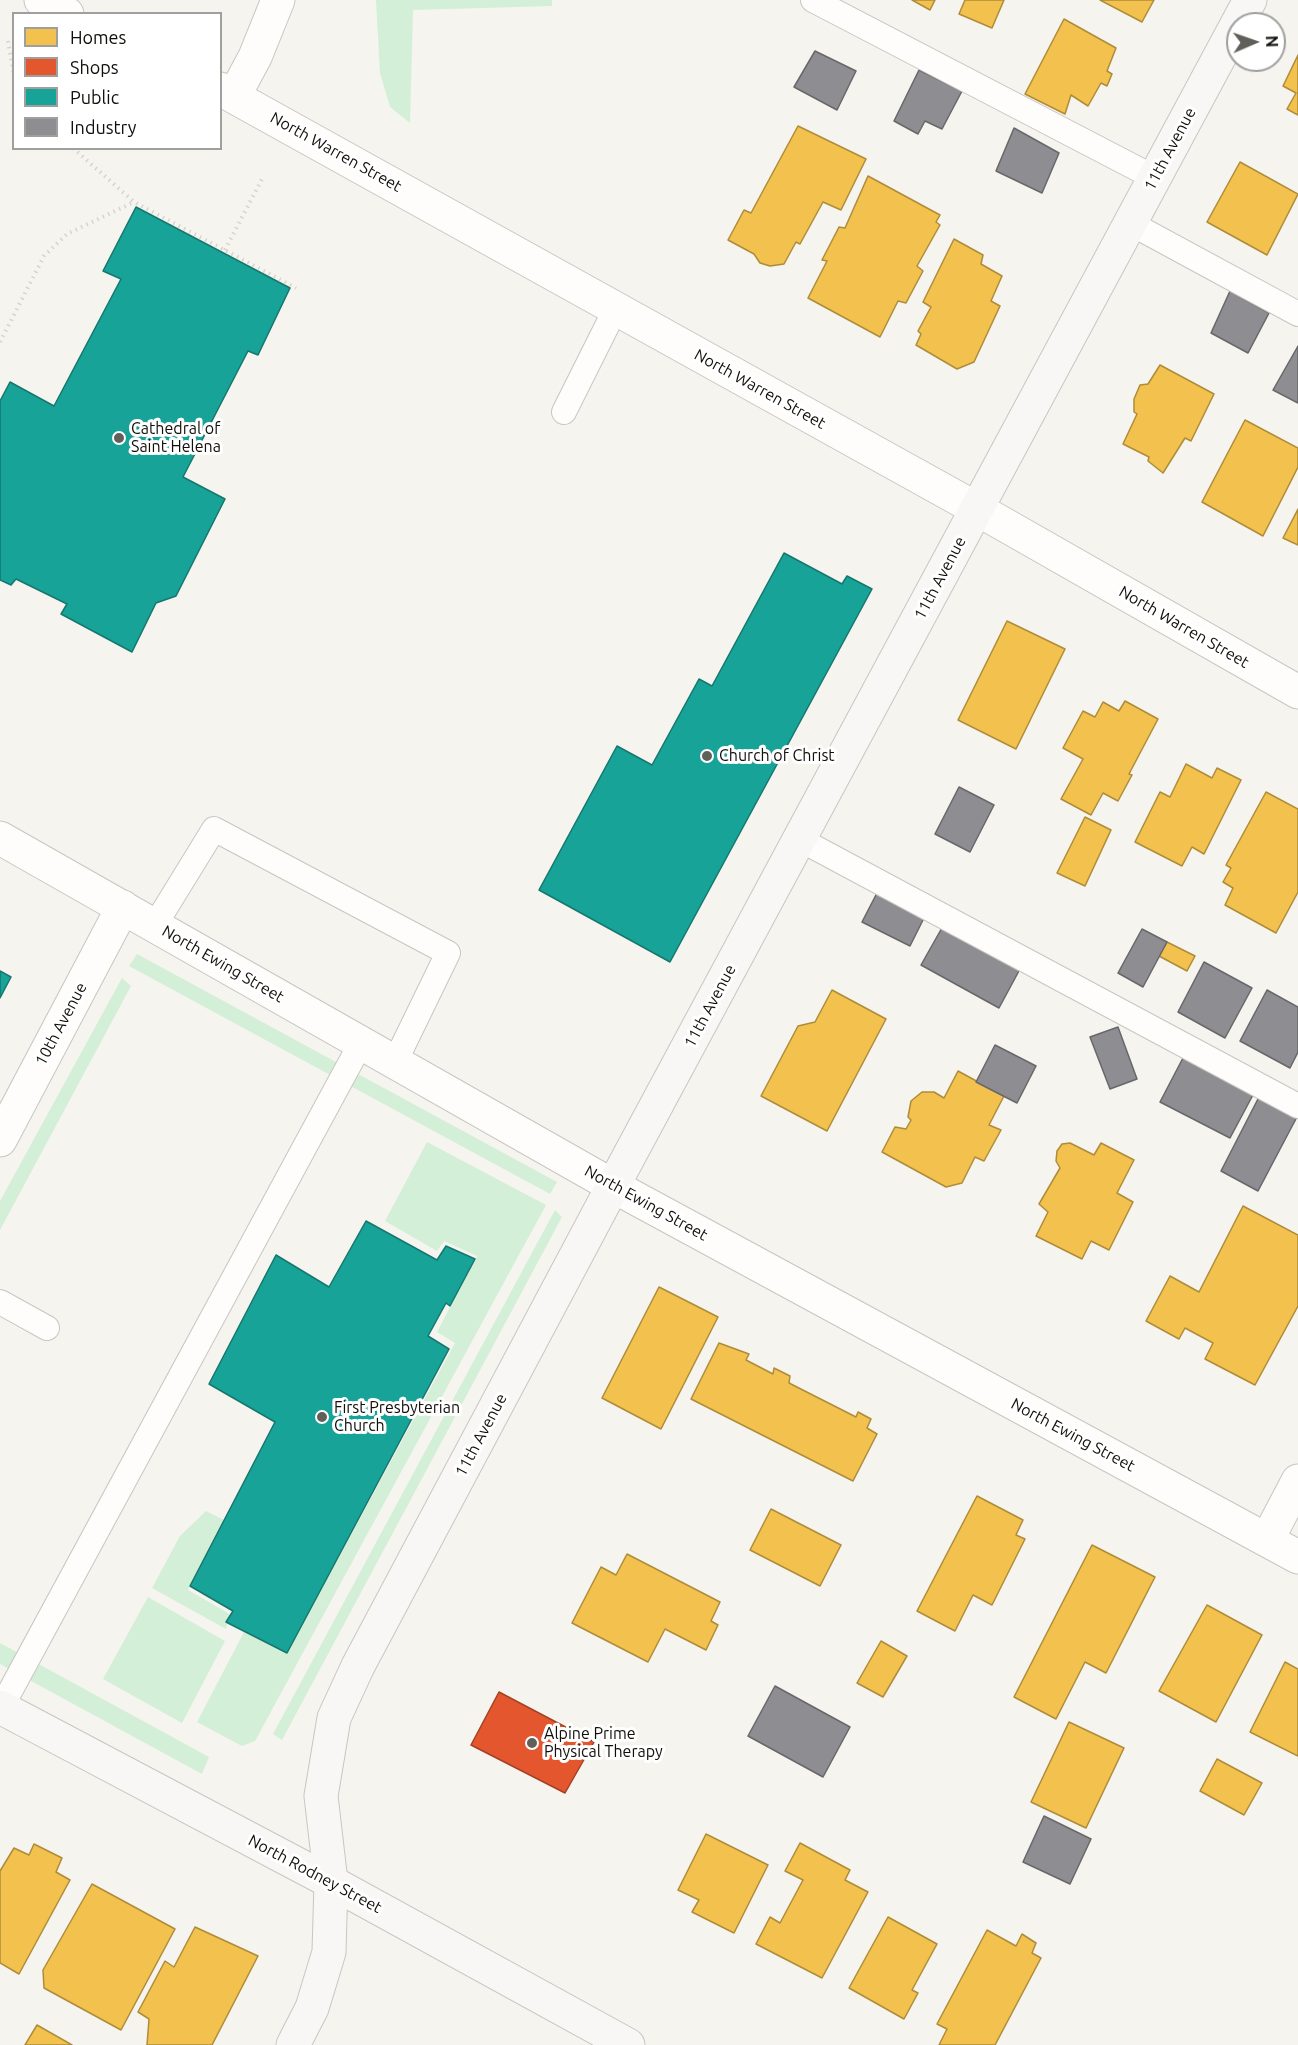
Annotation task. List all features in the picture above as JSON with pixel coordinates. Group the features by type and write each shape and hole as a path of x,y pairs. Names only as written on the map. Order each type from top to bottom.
{"main road":[{"name":"11th Avenue","path":"293,2045 312,2008 329,1952 331,1882 321,1796 334,1718 358,1666 1250,0"},
{"name":"North Rodney Street","path":"0,1708 331,1882 628,2045"}],"street":[{"path":"41,0 63,12"},
{"path":"227,92 255,57 278,0"},
{"name":"North Warren Street","path":"227,92 977,509 1298,692"},
{"name":"North Ewing Street","path":"0,838 613,1186 1298,1557"},
{"name":"10th Avenue","path":"0,1140 123,907"},
{"path":"1266,1540 1298,1482"}],"lane":[{"path":"813,0 1155,178"},
{"path":"1130,223 1298,314"},
{"path":"564,412 616,308"},
{"path":"155,926 214,829 448,953 395,1062"},
{"path":"800,839 1298,1106"},
{"path":"0,1708 361,1043"},
{"path":"0,1302 47,1328"}],"path":[{"path":"8,41 12,64"},
{"path":"75,150 134,202 296,288"},
{"path":"225,250 263,177"},
{"path":"0,342 44,256 67,234 134,202"}],"green space":[{"path":"376,0 552,0 552,6 413,10 410,123 390,107 380,73"},
{"path":"137,954 557,1182 550,1194 129,966"},
{"path":"122,978 131,986 0,1230 0,1201"},
{"path":"427,1142 546,1205 255,1741 242,1746 197,1722 244,1632 227,1624 226,1629 152,1588 180,1536 206,1511 224,1520 188,1590 228,1613 249,1634 287,1653 455,1343 437,1332 477,1256 444,1241 437,1251 385,1221"},
{"path":"555,1210 562,1217 282,1740 273,1734"},
{"path":"148,1597 225,1641 182,1723 103,1679"},
{"path":"0,1643 209,1757 202,1774 0,1664"}],"building: Homes":[{"path":"912,0 935,0 930,10"},
{"path":"965,0 1004,0 992,28 959,14"},
{"path":"1100,0 1154,0 1142,22"},
{"path":"1064,19 1116,48 1107,71 1112,74 1107,86 1101,83 1088,106 1071,95 1065,114 1025,94"},
{"path":"1298,55 1298,115 1287,109 1296,93 1283,86"},
{"path":"798,126 866,159 841,210 823,202 800,244 796,242 784,264 770,266 760,263 754,254 728,240 744,210 751,213"},
{"path":"1240,162 1298,194 1267,255 1207,222"},
{"path":"868,176 940,215 936,222 940,225 917,266 923,271 906,303 898,301 880,337 808,298 827,261 822,260 839,227 845,228"},
{"path":"954,239 983,255 981,264 1002,276 991,301 1000,306 974,362 957,369 916,345 921,334 918,331 931,307 923,302"},
{"path":"1160,365 1214,394 1191,441 1185,438 1163,473 1148,461 1149,457 1123,444 1137,414 1134,412 1134,399 1140,385 1148,384"},
{"path":"1245,420 1298,448 1298,467 1263,536 1202,502"},
{"path":"1298,509 1298,545 1283,538"},
{"path":"1007,621 1065,649 1016,749 958,720"},
{"path":"1125,701 1158,719 1129,774 1132,775 1118,801 1103,793 1091,815 1061,799 1083,759 1063,748 1083,711 1095,717 1103,702 1119,711"},
{"path":"1186,764 1212,778 1217,768 1241,780 1204,854 1192,847 1182,866 1135,842 1160,792 1170,797"},
{"path":"1266,792 1298,809 1298,892 1276,933 1225,905 1233,888 1223,882 1231,868 1226,865"},
{"path":"1085,817 1111,830 1085,886 1057,873"},
{"path":"1167,942 1195,956 1187,971 1159,956"},
{"path":"832,990 886,1019 827,1131 761,1096 798,1026 815,1022"},
{"path":"958,1071 1004,1096 989,1125 1001,1130 984,1161 975,1157 962,1183 946,1187 882,1152 895,1127 906,1129 911,1120 908,1117 911,1101 922,1092 934,1092 944,1098"},
{"path":"1070,1143 1094,1155 1101,1143 1134,1160 1117,1193 1133,1202 1109,1250 1091,1241 1082,1259 1036,1236 1048,1212 1039,1204 1060,1168 1056,1161 1057,1151 1062,1144"},
{"path":"1243,1206 1298,1235 1298,1306 1255,1385 1205,1359 1213,1343 1185,1328 1179,1339 1146,1321 1170,1276 1199,1292"},
{"path":"659,1287 718,1317 661,1429 602,1398"},
{"path":"719,1343 749,1354 746,1360 773,1374 774,1368 790,1376 789,1383 856,1417 858,1412 871,1419 867,1428 877,1434 853,1481 691,1399"},
{"path":"977,1496 1023,1520 1016,1535 1025,1539 992,1605 973,1595 955,1631 917,1611"},
{"path":"771,1509 841,1545 820,1586 750,1550"},
{"path":"1092,1545 1155,1577 1106,1673 1085,1662 1056,1719 1014,1697"},
{"path":"627,1554 720,1602 711,1621 718,1625 706,1650 665,1629 648,1662 572,1623 601,1567 616,1575"},
{"path":"1207,1605 1262,1635 1216,1722 1159,1691"},
{"path":"881,1641 907,1656 883,1697 857,1683"},
{"path":"1285,1662 1298,1669 1298,1756 1250,1732"},
{"path":"1069,1722 1124,1748 1086,1828 1031,1802"},
{"path":"1217,1759 1262,1783 1244,1815 1200,1791"},
{"path":"706,1834 768,1865 734,1933 692,1912 699,1900 678,1890"},
{"path":"800,1843 850,1870 845,1880 868,1892 822,1978 756,1944 770,1917 780,1923 803,1880 785,1871"},
{"path":"34,1844 62,1858 56,1872 70,1880 19,1974 0,1963 0,1871 14,1848 29,1855"},
{"path":"92,1884 175,1929 121,2030 44,1988 43,1970"},
{"path":"888,1917 937,1944 912,1990 918,1993 904,2019 849,1988"},
{"path":"195,1927 258,1956 212,2045 147,2045 149,2019 138,2012 165,1961 174,1967"},
{"path":"987,1930 1016,1946 1022,1934 1036,1943 1032,1953 1041,1958 995,2045 939,2045 947,2029 937,2024"},
{"path":"37,2025 72,2045 25,2045"}],"building: Shops":[{"name":"Alpine Prime Physical Therapy","path":"499,1692 594,1742 565,1793 471,1745"}],"building: Public":[{"path":"136,207 290,288 258,355 248,351 183,477 225,499 176,596 156,603 132,652 61,614 67,604 16,579 11,585 0,580 0,401 10,382 54,406 121,279 103,271"},
{"path":"784,553 842,584 847,576 872,589 670,962 539,890 617,746 652,765 699,679 712,686"},
{"path":"0,971 11,977 0,998"},
{"path":"366,1221 437,1260 446,1246 475,1259 450,1306 446,1303 428,1336 449,1349 287,1653 226,1622 233,1611 190,1586 275,1422 209,1384 276,1255 329,1287"}],"building: Industry":[{"path":"815,51 856,71 837,110 794,87"},
{"path":"919,70 962,91 942,129 925,121 918,134 894,121"},
{"path":"1014,128 1059,153 1042,193 996,171"},
{"path":"1230,291 1269,313 1248,353 1211,333"},
{"path":"1298,346 1298,403 1273,390"},
{"path":"959,787 994,805 970,852 935,834"},
{"path":"879,889 926,914 910,946 862,922"},
{"path":"943,926 1020,969 999,1008 921,965"},
{"path":"1142,929 1167,942 1143,987 1118,973"},
{"path":"1204,962 1252,988 1225,1038 1178,1012"},
{"path":"1267,990 1298,1007 1298,1052 1290,1068 1240,1041"},
{"path":"1118,1027 1137,1079 1110,1089 1090,1037"},
{"path":"995,1045 1036,1066 1017,1103 976,1082"},
{"path":"1184,1056 1254,1093 1230,1138 1160,1102"},
{"path":"1260,1095 1298,1115 1258,1191 1221,1171"},
{"path":"775,1686 850,1727 823,1777 748,1736"},
{"path":"1044,1816 1091,1839 1070,1884 1023,1862"}],"place":[{"name":"Cathedral of Saint Helena","path":"119,438"},
{"name":"Church of Christ","path":"707,756"},
{"name":"First Presbyterian Church","path":"322,1417"},
{"name":"Alpine Prime Physical Therapy","path":"532,1743"}]}
